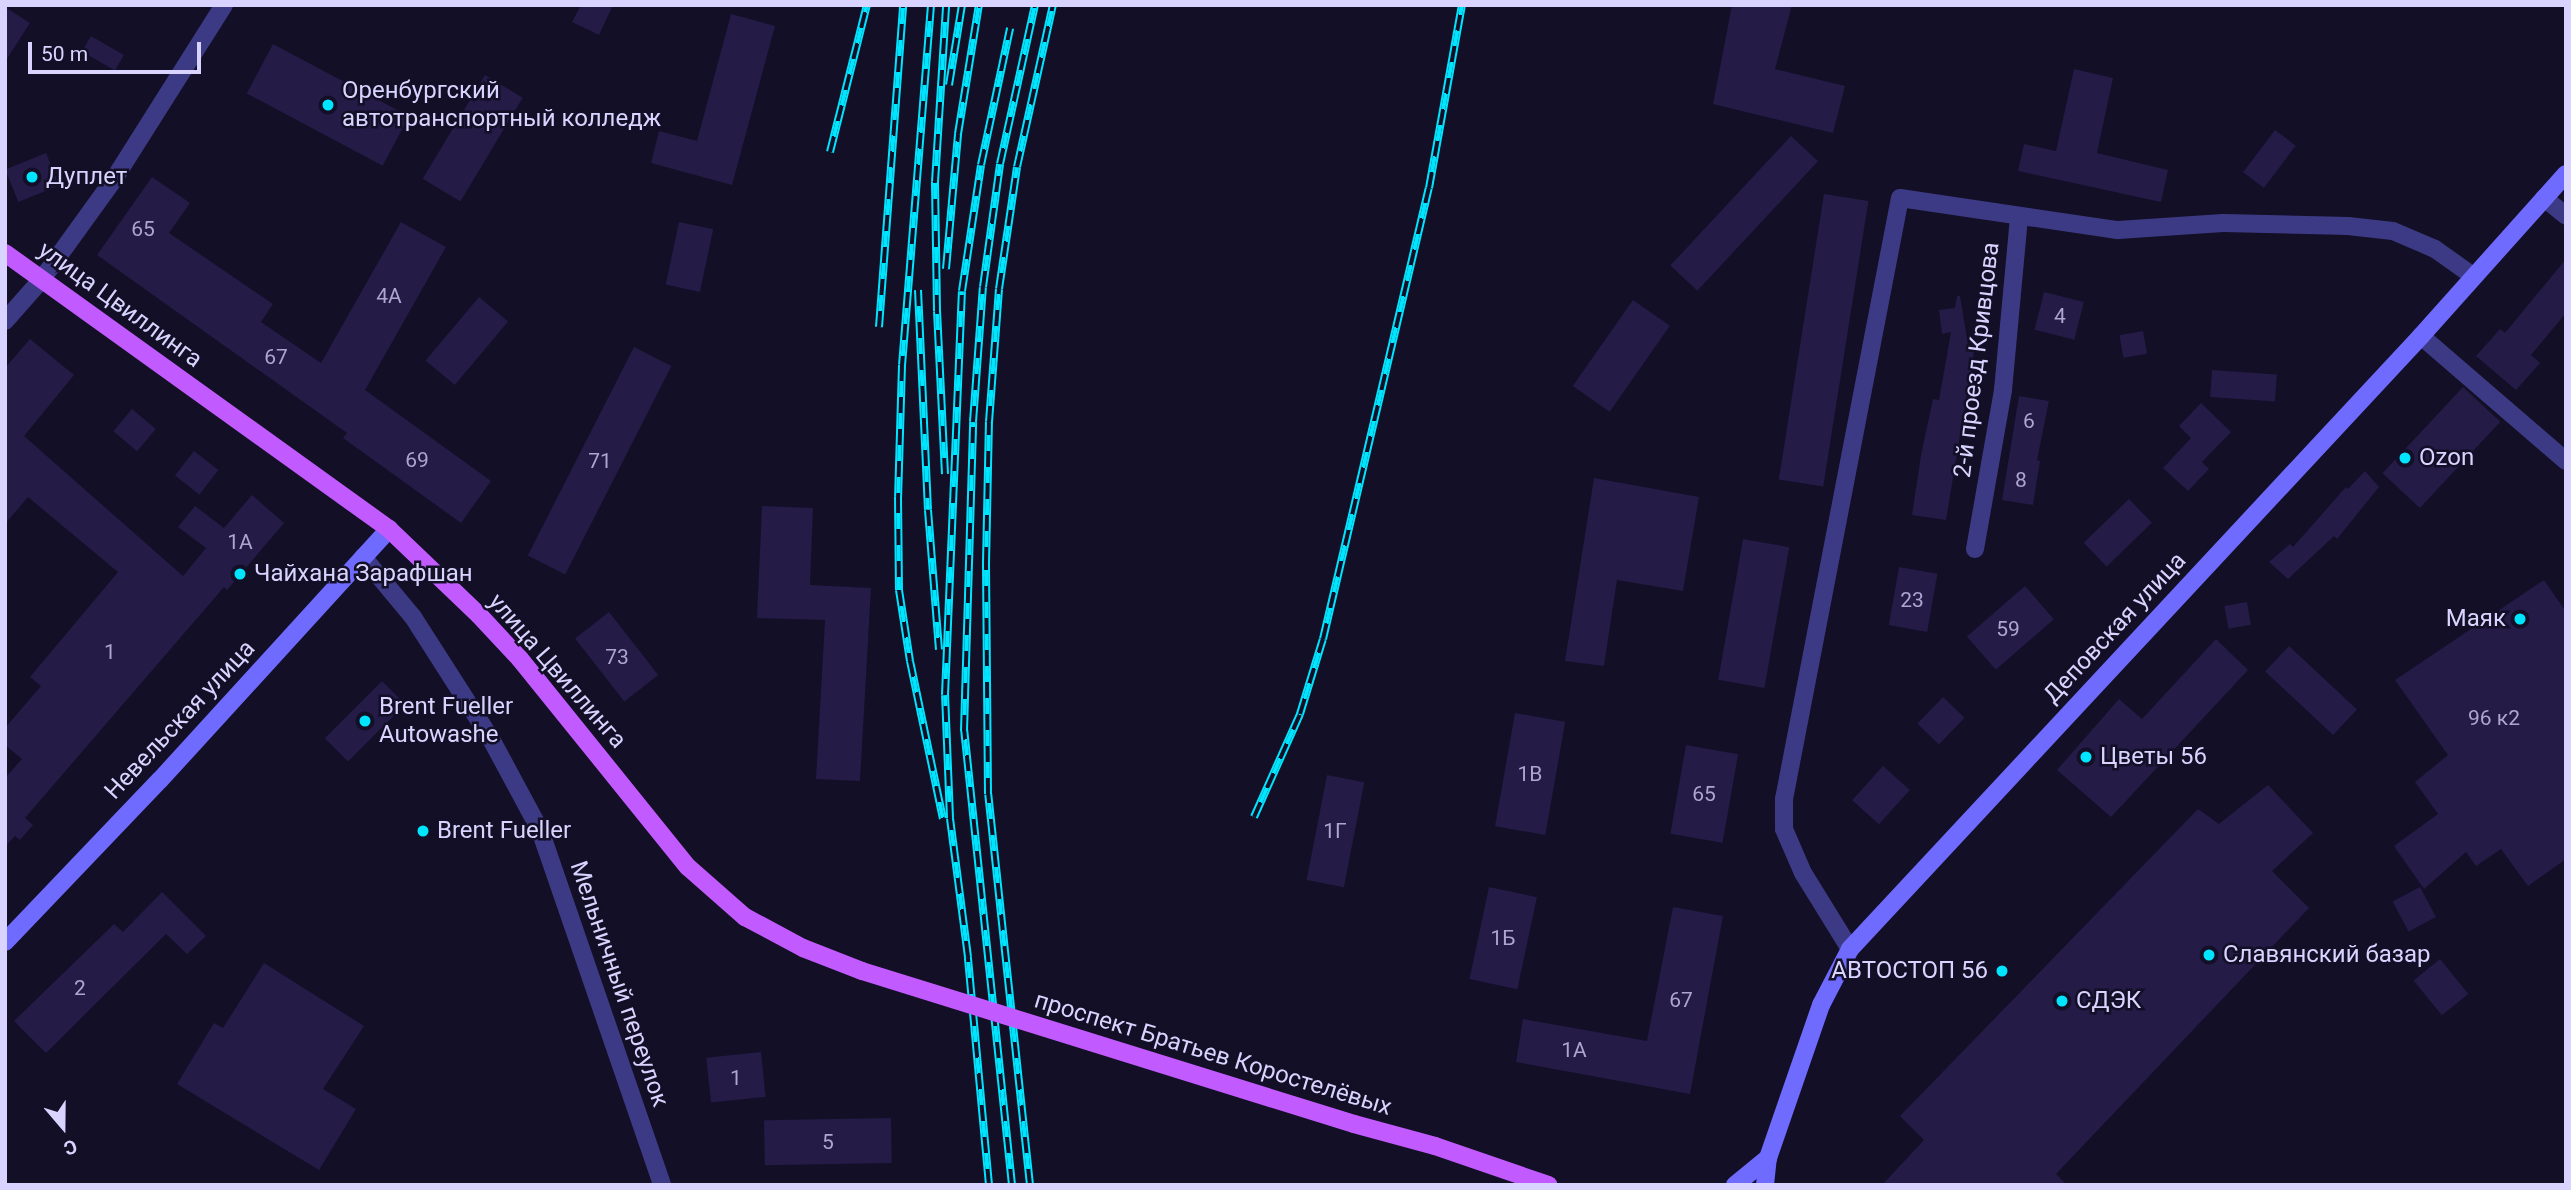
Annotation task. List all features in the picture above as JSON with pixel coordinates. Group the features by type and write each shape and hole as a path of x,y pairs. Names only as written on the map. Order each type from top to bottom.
{"main road":[{"name":"улица Цвиллинга","path":"5,253 389,530 479,615 520,659 688,867 745,917 803,948 862,971"},
{"name":"проспект Братьев Коростелёвых","path":"862,971 1548,1185"}],"street":[{"path":"5,321 42,279 114,180 225,5"},
{"name":"Деповская улица","path":"1765,1185 1768,1158 1821,1005 1850,948 2421,336 2566,174"},
{"path":"1850,948 1803,873 1784,829 1784,799 1900,198 2019,218 2118,230 2222,223 2348,226 2393,231 2435,249 2473,276"},
{"path":"2544,198 2566,216"},
{"name":"2-й проезд Кривцова","path":"1975,549 2003,390 2019,218"},
{"path":"2421,336 2566,461"},
{"name":"Невельская улица","path":"5,942 160,780 389,530"},
{"name":"Мельничный переулок","path":"363,557 420,628 491,739 540,830 662,1185"},
{"path":"1735,1185 1768,1158"}],"building":[{"path":"581,5 613,5 599,35 572,22"},
{"path":"1732,5 1792,5 1775,69 1845,86 1833,133 1713,104"},
{"path":"5,7 30,23 5,62"},
{"path":"731,14 775,26 732,185 651,163 659,131 697,141"},
{"path":"91,36 124,55 115,71 82,52"},
{"name":"Оренбургский автотранспортный колледж","path":"273,44 409,116 383,166 247,93"},
{"path":"2074,69 2113,78 2097,153 2168,170 2161,202 2018,171 2024,144 2056,151"},
{"path":"485,75 523,98 460,201 423,179"},
{"path":"2275,130 2296,146 2264,188 2243,172"},
{"path":"1791,136 1818,161 1697,291 1670,265"},
{"name":"Дуплет","path":"46,153 59,185 18,202 5,169"},
{"path":"152,177 190,203 169,233 273,304 261,322 321,363 401,222 446,247 365,390 491,481 461,523 343,438 347,433 97,255"},
{"path":"1824,194 1868,201 1823,486 1779,479"},
{"path":"679,222 713,229 700,292 666,285"},
{"path":"2566,259 2566,313 2531,355 2540,363 2516,390 2476,356 2500,329 2505,333"},
{"path":"2044,292 2084,302 2074,340 2035,330"},
{"path":"1957,296 1960,296 1969,351 1974,352 1946,520 1912,515 1921,455 1933,399 1939,400 1951,332 1942,334 1939,310 1955,308"},
{"path":"479,297 508,321 455,385 426,361"},
{"path":"1633,300 1670,326 1610,412 1573,386"},
{"path":"2143,331 2147,354 2123,358 2119,335"},
{"path":"30,339 74,375 24,436 183,576 206,548 178,527 195,506 224,528 252,495 284,523 227,590 224,587 25,818 33,825 20,840 15,836 5,847 5,778 22,759 5,745 5,728 41,686 30,677 118,572 28,497 5,524 5,368"},
{"path":"634,347 671,366 565,575 528,555"},
{"path":"2212,370 2277,375 2275,401 2210,397"},
{"path":"2463,387 2500,422 2420,508 2383,473"},
{"path":"2019,396 2049,401 2037,460 2040,461 2033,505 2002,500"},
{"path":"2201,403 2231,432 2202,462 2209,469 2188,491 2163,468 2191,438 2179,426"},
{"path":"132,409 156,429 137,451 113,431"},
{"path":"194,451 218,470 199,495 175,475"},
{"path":"2365,471 2379,487 2337,539 2334,536 2288,579 2269,562 2290,544 2293,547 2346,487 2348,489"},
{"path":"1594,478 1699,497 1683,591 1617,580 1604,666 1565,661"},
{"path":"2129,499 2152,523 2107,567 2084,543"},
{"path":"762,506 813,508 810,585 871,588 860,781 816,779 825,620 757,618"},
{"path":"1743,539 1789,547 1764,688 1718,680"},
{"path":"1899,567 1937,574 1927,632 1889,625"},
{"path":"2544,580 2566,612 2566,859 2528,886 2501,849 2476,866 2466,852 2424,889 2394,846 2438,814 2415,782 2448,755 2395,680"},
{"path":"2025,586 2054,619 1996,670 1967,637"},
{"path":"2247,602 2251,625 2228,629 2224,606"},
{"path":"609,612 658,675 624,702 575,638"},
{"path":"2216,639 2248,670 2111,817 2057,770 2119,699 2142,719"},
{"path":"2289,646 2357,709 2333,735 2265,672"},
{"name":"Brent Fueller Autowashe","path":"382,681 405,704 348,762 325,738"},
{"path":"1943,697 1965,718 1939,744 1917,724"},
{"path":"1515,713 1565,722 1545,835 1495,826"},
{"path":"1686,745 1738,754 1723,843 1670,834"},
{"path":"1883,766 1910,790 1879,824 1852,800"},
{"path":"1327,775 1364,782 1344,887 1307,880"},
{"path":"2268,785 2313,833 2272,871 2309,908 2056,1174 2067,1185 1882,1185 1924,1140 1900,1116 2198,809 2219,824"},
{"path":"1489,887 1537,897 1517,989 1469,979"},
{"path":"2420,887 2436,917 2409,932 2393,902"},
{"path":"162,892 206,936 187,954 166,934 46,1053 14,1021 114,924 123,932"},
{"path":"1673,907 1723,916 1690,1094 1516,1062 1523,1019 1647,1041"},
{"path":"2440,959 2468,994 2442,1015 2414,980"},
{"path":"264,963 364,1026 323,1089 356,1109 319,1170 177,1084 214,1023 223,1028"},
{"path":"761,1052 766,1097 711,1103 706,1058"},
{"path":"891,1118 892,1163 765,1165 764,1120"}],"railway":[{"path":"830,152 867,5"},
{"path":"879,327 903,5"},
{"path":"931,5 902,365 898,497 899,590 910,661 943,819"},
{"path":"945,474 937,311 935,182 946,5"},
{"path":"949,85 962,5"},
{"path":"946,269 958,134 979,5"},
{"path":"1012,1185 964,731 973,422 983,287 1000,164 1035,5"},
{"path":"1030,1185 988,794 986,563 989,422 999,289 1017,167 1053,5"},
{"path":"1254,817 1300,714 1323,639 1429,188 1462,5"},
{"path":"989,1185 968,957 950,818 945,695 962,291 981,165 1010,28"},
{"path":"918,290 928,510 939,650"}],"place":[{"name":"Оренбургский автотранспортный колледж","path":"328,105"},
{"name":"Дуплет","path":"32,177"},
{"name":"Ozon","path":"2405,458"},
{"name":"Чайхана Зарафшан","path":"240,574"},
{"name":"Маяк","path":"2520,619"},
{"name":"Brent Fueller Autowashe","path":"365,721"},
{"name":"Цветы 56","path":"2086,757"},
{"name":"Brent Fueller","path":"423,831"},
{"name":"Славянский базар","path":"2209,955"},
{"name":"АВТОСТОП 56","path":"2002,971"},
{"name":"СДЭК","path":"2062,1001"}]}
